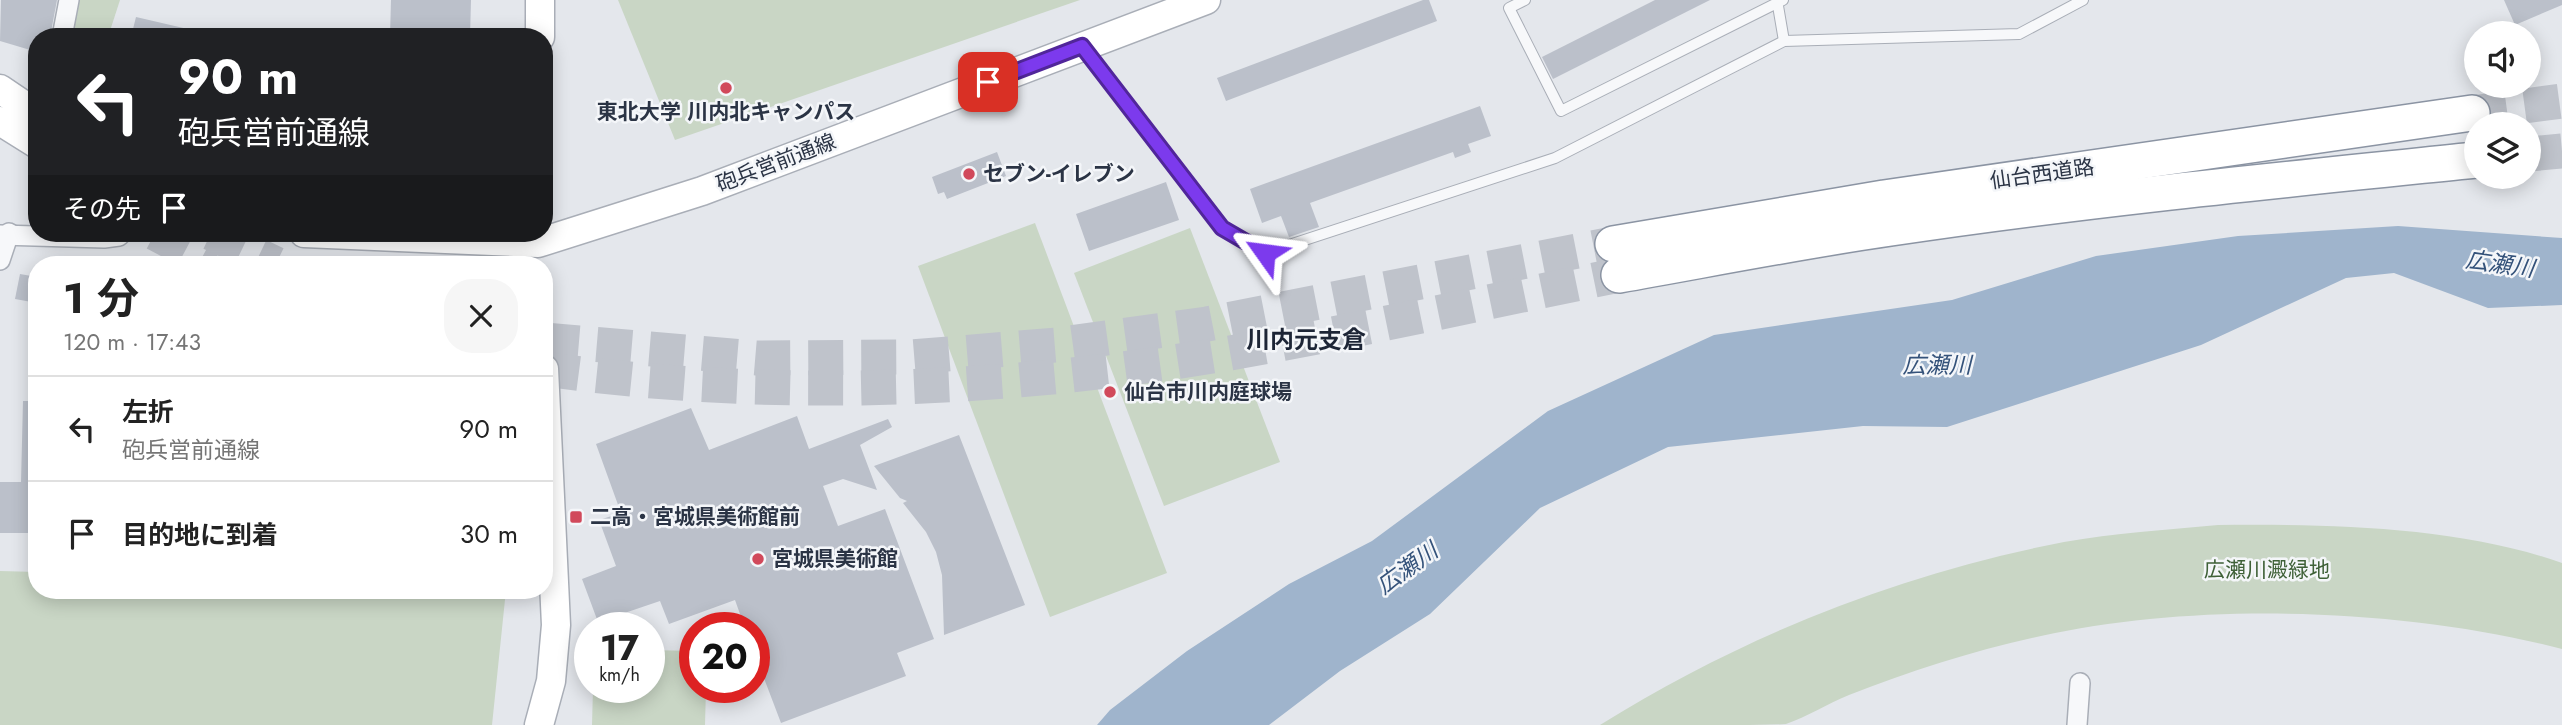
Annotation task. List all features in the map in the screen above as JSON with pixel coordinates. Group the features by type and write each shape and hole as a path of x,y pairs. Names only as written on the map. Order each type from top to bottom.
{"highway":[{"name":"仙台西道路","path":"2464,114 1979,183 1616,260 1888,228 2163,191 2464,161"}],"street":[{"path":"64,28 69,0"},
{"path":"540,0 540,28"},
{"name":"砲兵営前通線","path":"539,247 702,191 1206,0"},
{"path":"0,89 28,108"},
{"path":"0,121 28,138"},
{"path":"0,260 5,234 28,235"},
{"path":"455,242 539,247"},
{"path":"538,725 551,681 556,625 553,561"},
{"path":"2077,725 2080,683"}],"lane":[{"path":"1525,0 1508,8 1560,111 1779,1 1784,41"},
{"path":"1082,46 1222,228 1265,253 1555,158 1784,41 2019,34 2083,0"}],"green space":[{"path":"77,0 120,0 111,28 71,28"},
{"path":"618,0 1080,0 675,140"},
{"path":"1035,223 1167,573 1050,617 918,266"},
{"path":"1190,228 1280,462 1164,506 1074,273"},
{"name":"広瀬川澱緑地","path":"2218,525 2303,525 2436,534 2479,541 2562,563 2562,649 2501,635 2370,618 2234,614 2167,618 2102,625 2041,636 1968,654 1872,686 1786,724 1600,725 1709,663 1766,636 1882,590 2002,555 2064,542"},
{"path":"0,571 28,572 28,599 505,599 492,725 0,725"},
{"path":"665,650 679,651 679,703 706,703 705,725 592,725 593,703 665,703"}],"water":[{"name":"広瀬川","path":"2398,226 2562,238 2562,305 2488,308 2394,273 2346,278 2201,345 1947,427 1863,426 1668,447 1540,508 1430,614 1340,671 1269,725 1097,725 1110,710 1187,651 1289,584 1372,541 1548,411 1714,335 1952,300 2096,256 2238,236"}],"building":[{"path":"1,0 57,0 52,28 28,28 28,49 0,41"},
{"path":"391,0 471,0 470,28 390,28"},
{"path":"1429,0 1437,21 1226,101 1217,78"},
{"path":"1655,0 1710,0 1553,79 1542,57"},
{"path":"2504,0 2562,0 2562,5 2524,21 2513,21"},
{"path":"136,17 183,28 133,28"},
{"path":"1480,106 1491,136 1468,144 1471,152 1455,158 1453,152 1310,203 1319,227 1289,237 1281,216 1262,223 1250,189"},
{"path":"997,152 1006,176 947,199 944,192 938,194 932,177"},
{"path":"1166,182 1179,220 1089,251 1076,214"},
{"path":"20,274 28,275 28,301 15,299"},
{"path":"23,401 28,401 28,533 0,533 0,482 21,482"},
{"name":"宮城県美術館","path":"691,408 709,450 797,416 809,449 888,419 892,427 860,445 877,490 843,479 823,486 838,526 885,509 934,639 897,653 906,676 781,723 770,694 770,612 739,612 735,600 702,612 679,612 679,620 669,624 660,601 628,612 594,612 582,579 616,566 599,520 621,513 596,444"},
{"path":"959,435 1025,605 944,635 942,575 936,552 926,532 903,503 907,501 900,498 874,466"}],"tunnel":[{"path":"2480,112 2562,101"},
{"path":"2541,153 2562,151"},
{"path":"172,242 198,256"},
{"path":"230,242 259,256"},
{"path":"553,341 757,358 911,357 1056,345 1207,324 1613,244"},
{"path":"553,370 628,379 797,388 881,388 1050,377 1269,346 1619,275"}],"place":[{"name":"東北大学 川内北キャンパス","path":"726,88"},
{"name":"セブン-イレブン","path":"969,174"},
{"name":"仙台市川内庭球場","path":"1110,392"},
{"name":"二高・宮城県美術館前","path":"576,517"},
{"name":"宮城県美術館","path":"758,559"}],"district":[{"name":"川内元支倉","path":"1306,339"}],"route":[{"path":"988,82 1082,46 1222,228 1265,253"}]}
